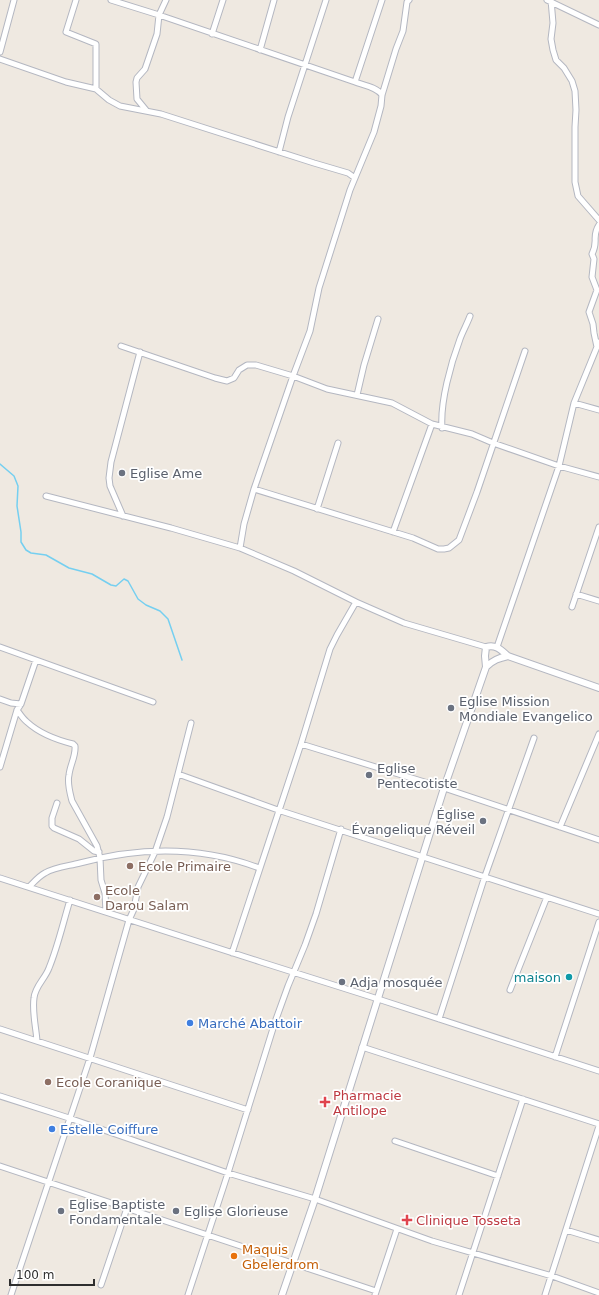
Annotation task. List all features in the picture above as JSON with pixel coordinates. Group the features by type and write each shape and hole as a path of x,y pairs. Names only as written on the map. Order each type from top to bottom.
{"street":[{"path":"0,52 14,0"},
{"path":"76,0 66,32 96,44 96,89"},
{"path":"111,0 373,88 382,95"},
{"path":"146,110 137,99 136,82 137,78 145,69 151,53 157,34 159,15 166,0"},
{"path":"212,34 223,0"},
{"path":"260,50 274,0"},
{"path":"279,152 288,117 326,0"},
{"path":"355,82 382,0"},
{"path":"240,548 244,524 254,489 310,331 319,288 350,190 374,132 381,106 382,95 403,31 406,8 409,0"},
{"path":"549,1 599,25"},
{"path":"549,1 553,22 551,39 553,50 556,60 564,68 575,91 575,182 578,196 599,220"},
{"path":"0,59 66,82 96,89 109,100 120,106 146,110 201,126 348,173 355,178"},
{"path":"497,647 559,466 574,403 598,344 589,312 597,290 592,275 594,259 592,254 599,245 596,236 596,229 599,225"},
{"path":"442,428 443,406 450,372 460,338 470,316"},
{"path":"357,395 364,365 378,319"},
{"path":"121,346 227,381 234,378 239,370 247,365 256,365 293,376 321,387 392,403 442,428 472,434 559,466 599,477"},
{"path":"254,489 413,538 438,549 444,549 455,544 459,540 474,502 525,351"},
{"path":"123,516 110,486 109,478 111,462 140,352"},
{"path":"574,403 599,410"},
{"path":"393,532 432,424"},
{"path":"317,509 338,443"},
{"path":"46,496 240,548 294,571 356,602 404,623 486,647 491,645 497,647 508,656 599,688"},
{"path":"572,607 599,528"},
{"path":"576,594 599,601"},
{"path":"232,953 301,744 330,649 356,602"},
{"path":"0,647 153,702"},
{"path":"486,647 486,667"},
{"path":"282,1295 315,1199 444,788 486,667 491,661 497,658 508,656"},
{"path":"0,767 17,710 21,704 36,660"},
{"path":"0,698 11,703 21,704"},
{"path":"17,710 27,722 39,730 56,739 75,746 76,752 69,775 72,801 100,855 101,880 105,893 106,912"},
{"path":"11,1295 90,1058 129,920 134,910 138,887 155,852 167,817 191,722"},
{"path":"560,827 599,734"},
{"path":"439,1019 485,876 534,738"},
{"path":"301,744 444,788 599,840"},
{"path":"178,774 278,810 341,829 599,914"},
{"path":"57,803 52,818 52,826 79,839 100,855"},
{"path":"188,1295 278,1014 316,914 341,829"},
{"path":"29,887 37,878 51,870 100,855 132,852 173,851 206,854 226,857 259,868"},
{"path":"0,878 599,1071"},
{"path":"510,990 547,897"},
{"path":"37,1041 34,998 36,990 51,964 70,900"},
{"path":"555,1057 599,922"},
{"path":"0,1029 248,1110"},
{"path":"362,1046 599,1125 545,1295"},
{"path":"0,1096 69,1118 228,1173 315,1199 397,1229 473,1254 552,1276 599,1293"},
{"path":"459,1295 523,1099"},
{"path":"395,1141 498,1176"},
{"path":"0,1166 292,1263 376,1293 397,1229"},
{"path":"101,1286 127,1208"},
{"path":"566,1230 599,1240"}],"waterway":[{"path":"0,464 14,476 18,486 17,506 21,542 26,550 31,553 46,555 69,568 92,574 111,585 116,586 124,579 128,581 138,599 146,605 160,611 168,619 182,660"}],"place":[{"name":"Eglise Ame","path":"122,473"},
{"name":"Eglise Mission Mondiale Evangelico","path":"451,708"},
{"name":"Eglise Pentecotiste","path":"369,775"},
{"name":"Église Évangelique Réveil","path":"483,821"},
{"name":"Ecole Primaire","path":"130,866"},
{"name":"Ecole Darou Salam","path":"97,897"},
{"name":"maison","path":"569,977"},
{"name":"Adja mosquée","path":"342,982"},
{"name":"Marché Abattoir","path":"190,1023"},
{"name":"Ecole Coranique","path":"48,1082"},
{"name":"Pharmacie Antilope","path":"325,1102"},
{"name":"Estelle Coiffure","path":"52,1129"},
{"name":"Eglise Baptiste Fondamentale","path":"61,1211"},
{"name":"Eglise Glorieuse","path":"176,1211"},
{"name":"Clinique Tosseta","path":"407,1220"},
{"name":"Maquis Gbelerdrom","path":"234,1256"}]}
